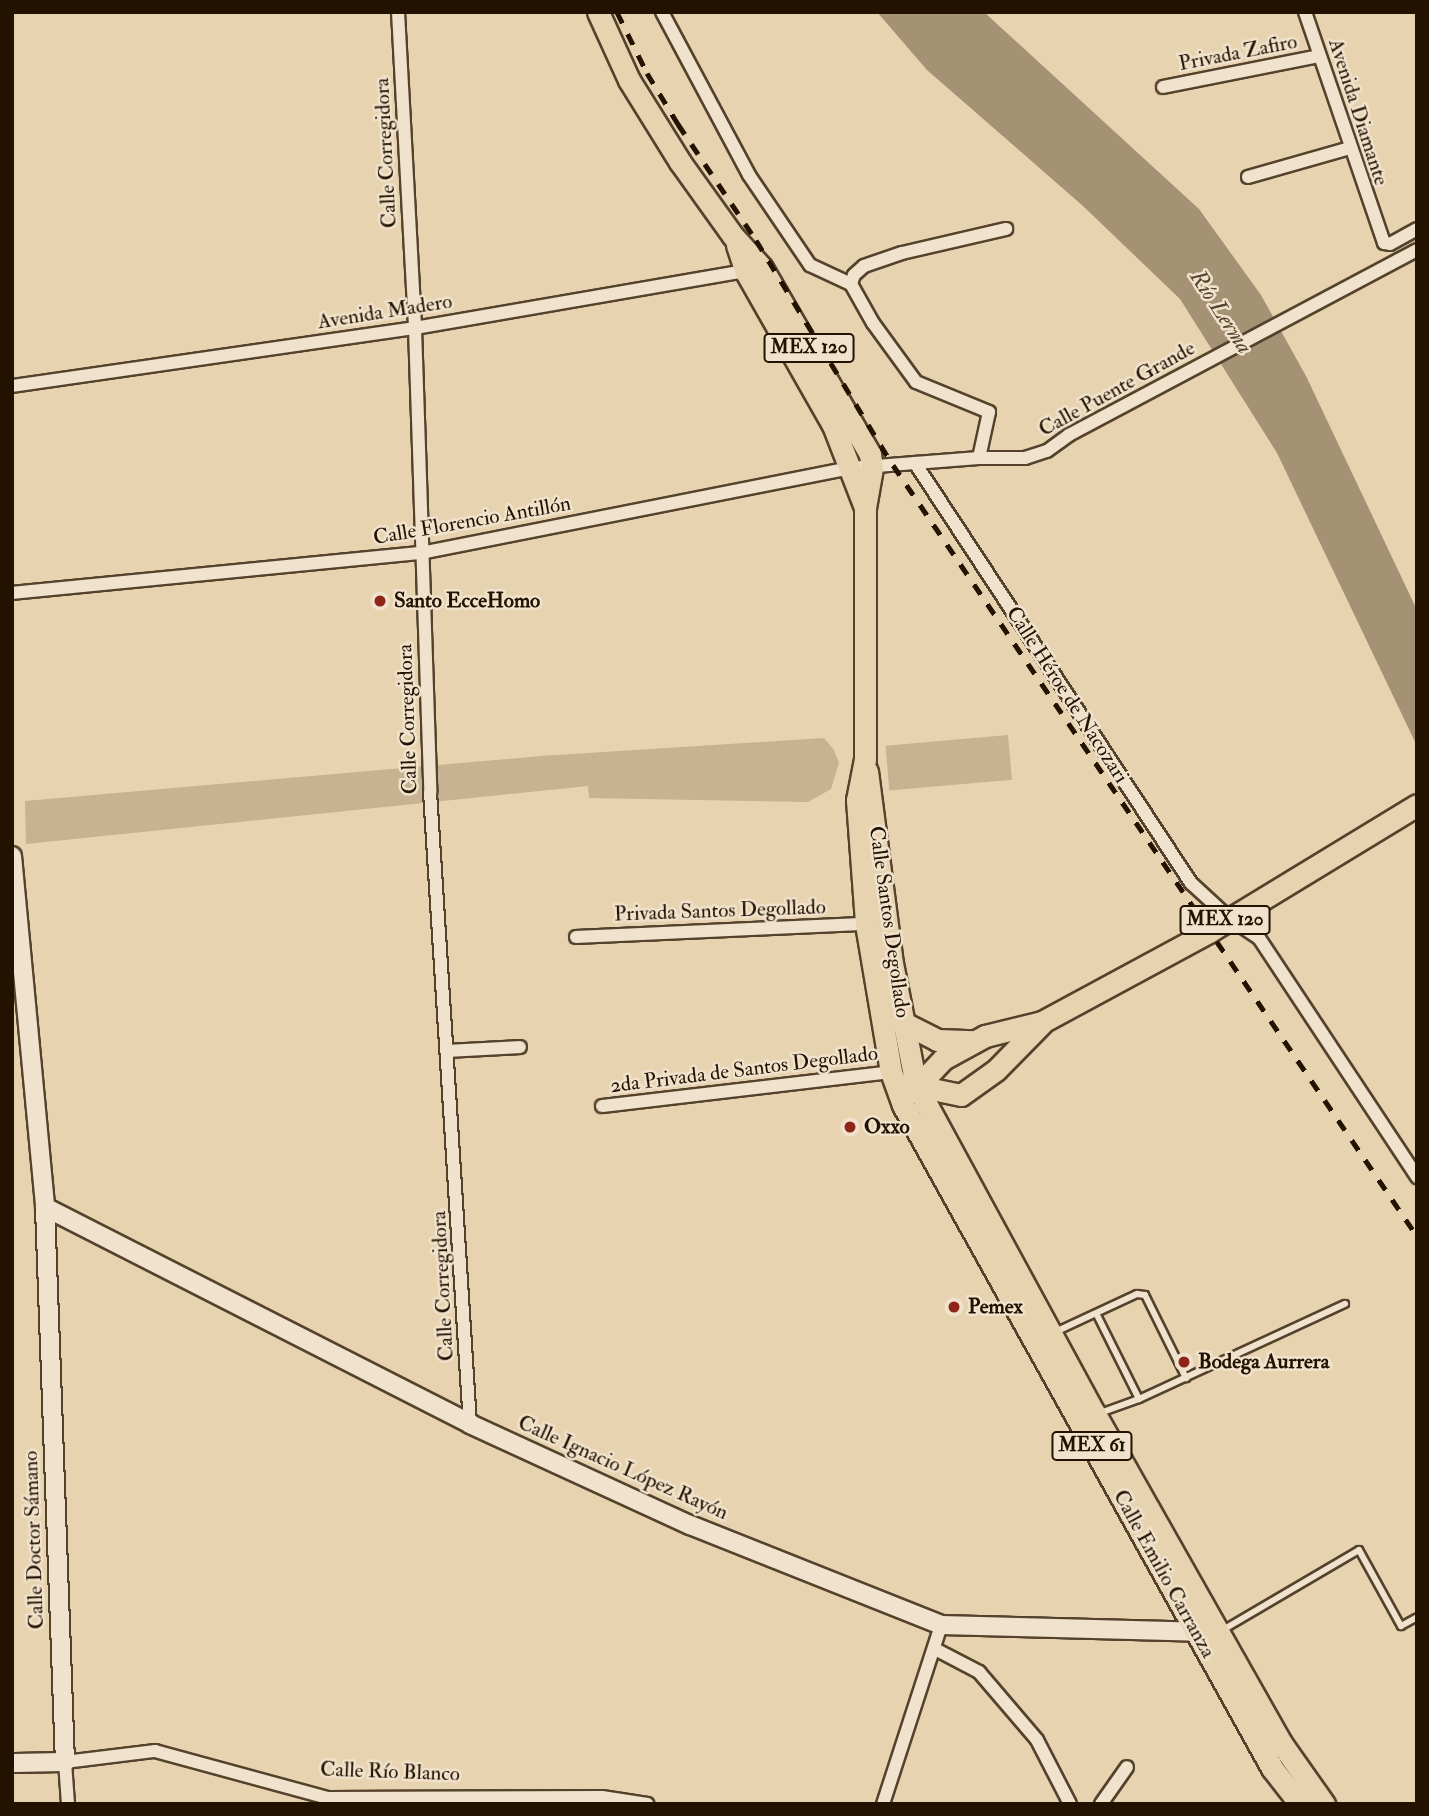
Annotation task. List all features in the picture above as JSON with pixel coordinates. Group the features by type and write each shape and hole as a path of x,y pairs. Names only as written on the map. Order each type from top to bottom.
{"main road":[{"name":"MEX 120","path":"598,12 629,80 680,162 754,270 833,425 862,468"},
{"name":"Calle Santos Degollado","path":"862,468 865,507 865,759 902,1021 901,1080"},
{"name":"Calle Santos Degollado","path":"865,759 857,800 866,924 901,1080"},
{"name":"MEX 120","path":"901,1080 975,1041 1042,1023 1229,918 1411,808"},
{"name":"MEX 120","path":"902,1021 937,1040 975,1041"},
{"name":"MEX 120","path":"961,1095 996,1070 1042,1023"},
{"path":"901,1080 961,1095 944,1123 944,1136"},
{"name":"Calle Emilio Carranza","path":"901,1080 903,1105 1272,1769 1300,1804"},
{"name":"Calle Emilio Carranza","path":"901,1080 944,1136 1095,1414 1281,1743 1324,1804"}],"street":[{"name":"Calle Corregidora","path":"398,12 415,328 430,792 470,1424"},
{"path":"662,12 749,175 810,265 851,284 873,323 916,382 989,412 979,458"},
{"name":"Avenida Diamante","path":"1305,12 1384,243 1390,244 1417,229"},
{"name":"Privada Zafiro","path":"1163,87 1320,56"},
{"path":"1248,177 1350,148"},
{"path":"851,284 854,275 864,266 902,253 1006,229"},
{"name":"Calle Puente Grande","path":"862,468 979,458 1025,458 1047,451 1069,435 1417,250"},
{"name":"Avenida Madero","path":"12,387 415,328 754,270"},
{"name":"Calle Héroe de Nacozari","path":"915,463 1191,883 1229,918 1259,938 1417,1177"},
{"name":"Calle Florencio Antillón","path":"12,593 421,553 862,468"},
{"name":"Calle Doctor Sámano","path":"12,856 46,1207 68,1804"},
{"name":"Privada Santos Degollado","path":"576,937 866,924"},
{"path":"448,1051 520,1046"},
{"name":"2da Privada de Santos Degollado","path":"602,1106 901,1080"},
{"name":"Calle Ignacio López Rayón","path":"46,1207 470,1424 690,1525 941,1625 1197,1633 1220,1631"},
{"path":"883,1804 941,1625"},
{"path":"935,1649 979,1672 1037,1740 1070,1804"},
{"name":"Calle Río Blanco","path":"12,1763 65,1762 155,1751 328,1798 602,1797 646,1804"},
{"path":"1101,1804 1127,1767"}],"lane":[{"path":"1052,1333 1097,1315 1137,1294 1145,1295 1186,1378"},
{"path":"1095,1414 1139,1399 1345,1304"},
{"path":"1097,1315 1139,1399"},
{"path":"1220,1631 1359,1550 1401,1626 1417,1618"}],"shaded area":[{"path":"1008,735 1012,780 889,791 885,746"},
{"path":"824,738 834,750 839,763 831,789 808,802 589,798 588,786 26,844 25,801 541,756"}],"water":[{"name":"Río Lerma","path":"877,12 984,12 1199,209 1261,295 1306,376 1417,610 1417,746 1277,453 1180,299 1083,206 927,70"}],"railway":[{"path":"617,12 647,73 678,124 756,240 893,465 1417,1236"}],"place":[{"name":"Santo EcceHomo","path":"380,601"},
{"name":"Oxxo","path":"850,1127"},
{"name":"Pemex","path":"954,1307"},
{"name":"Bodega Aurrera","path":"1184,1362"}]}
